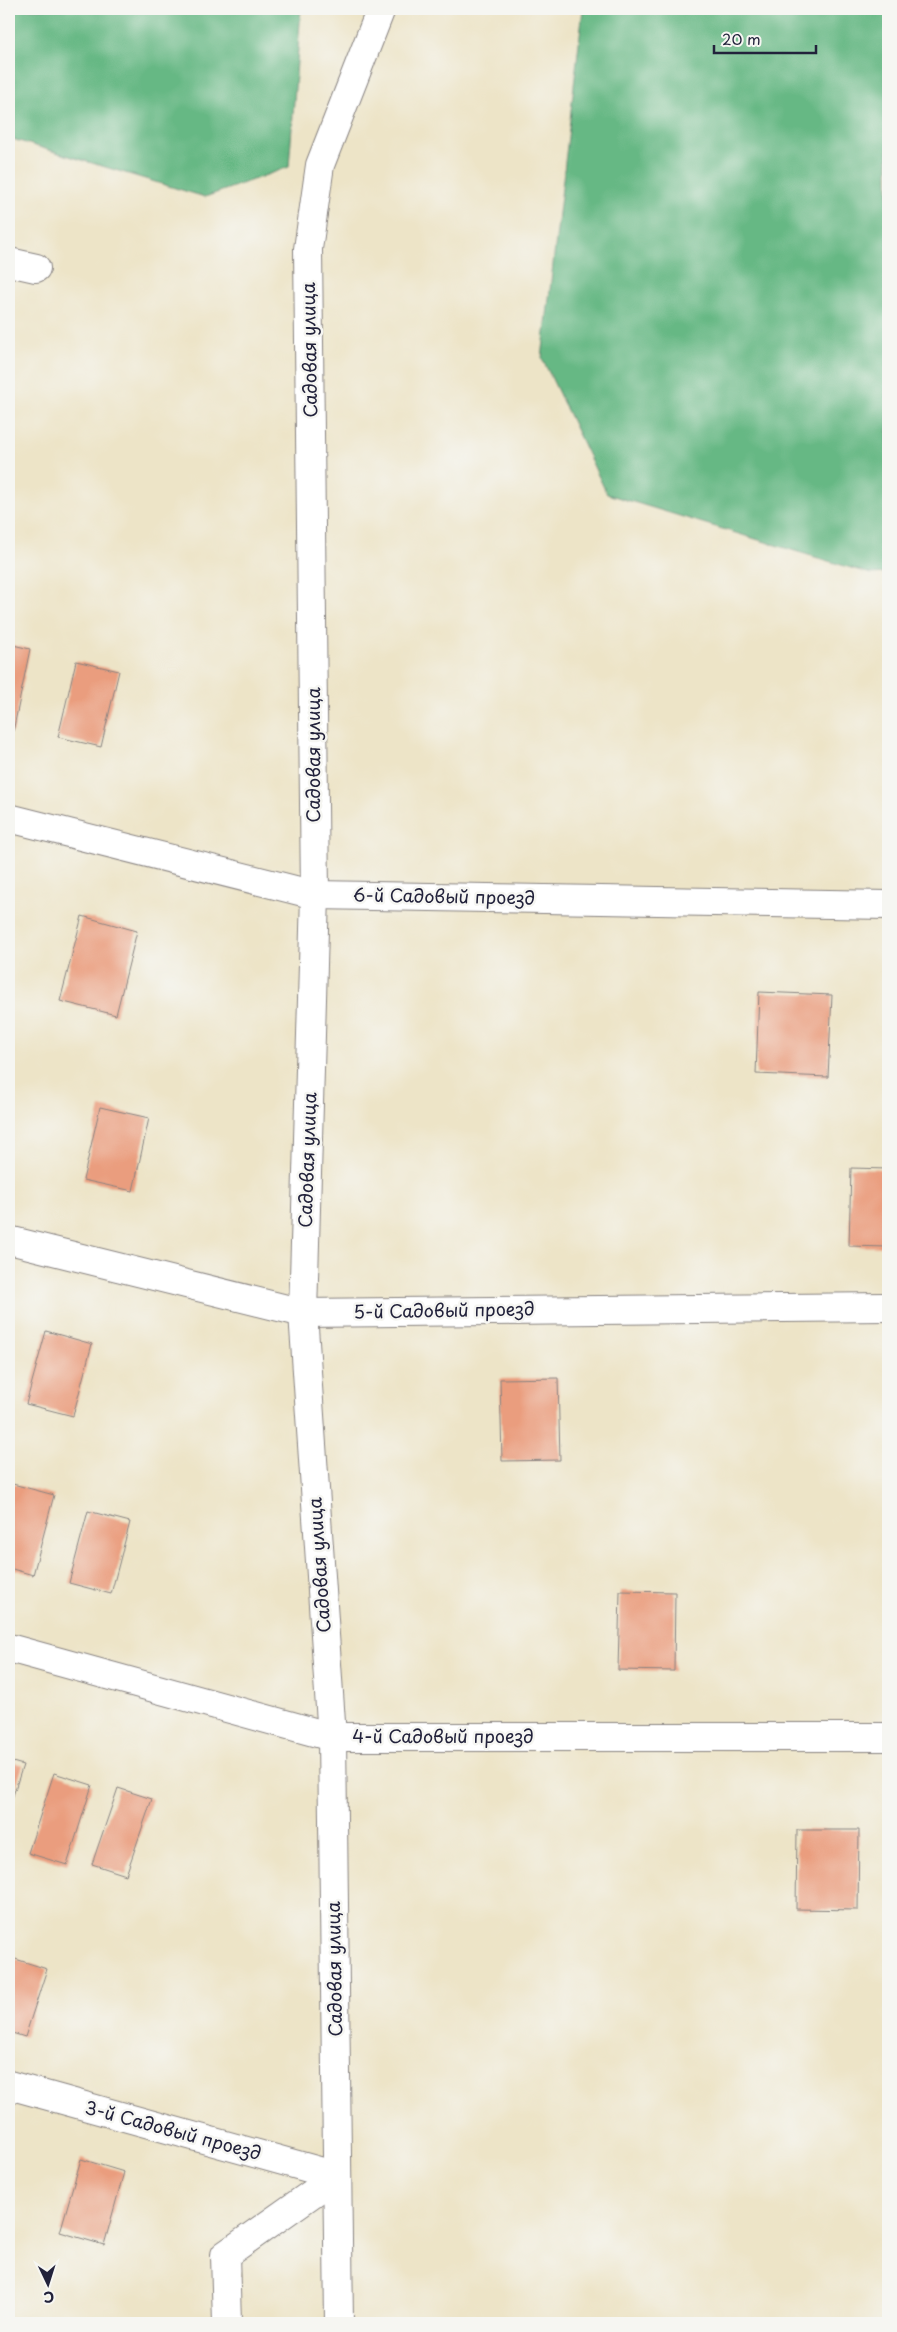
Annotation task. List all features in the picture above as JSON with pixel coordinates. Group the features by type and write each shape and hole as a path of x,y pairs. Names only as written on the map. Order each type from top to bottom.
{"street":[{"name":"Садовая улица","path":"339,2323 332,1737 304,1313 315,895 308,249 320,165 381,9"},
{"path":"9,262 36,268"},
{"name":"6-й Садовый проезд","path":"9,818 315,895 888,905"},
{"name":"5-й Садовый проезд","path":"9,1240 304,1313 888,1306"},
{"name":"4-й Садовый проезд","path":"9,1648 332,1737 888,1737"},
{"name":"3-й Садовый проезд","path":"9,2085 337,2176"},
{"path":"226,2323 225,2255 337,2176"}],"green space":[{"path":"9,9 301,9 289,167 205,197 9,138"},
{"path":"583,9 888,9 888,573 871,574 607,494 542,358"}],"building":[{"path":"9,644 30,649 13,732 9,731"},
{"path":"76,661 119,671 101,747 58,737"},
{"path":"82,916 137,931 116,1015 60,1001"},
{"path":"759,992 832,995 828,1077 756,1074"},
{"path":"100,1107 149,1118 133,1191 83,1180"},
{"path":"851,1168 888,1169 888,1247 849,1246"},
{"path":"46,1331 92,1344 73,1416 26,1404"},
{"path":"558,1378 560,1460 502,1461 500,1379"},
{"path":"9,1483 54,1495 33,1575 9,1568"},
{"path":"88,1511 130,1522 111,1594 69,1583"},
{"path":"620,1591 675,1592 674,1671 618,1670"},
{"path":"9,1761 23,1765 9,1808"},
{"path":"54,1773 92,1785 67,1865 28,1853"},
{"path":"118,1788 152,1799 126,1875 92,1864"},
{"path":"797,1830 859,1830 858,1910 796,1909"},
{"path":"9,1957 47,1969 25,2037 9,2032"},
{"path":"81,2159 124,2172 104,2245 60,2232"}]}
